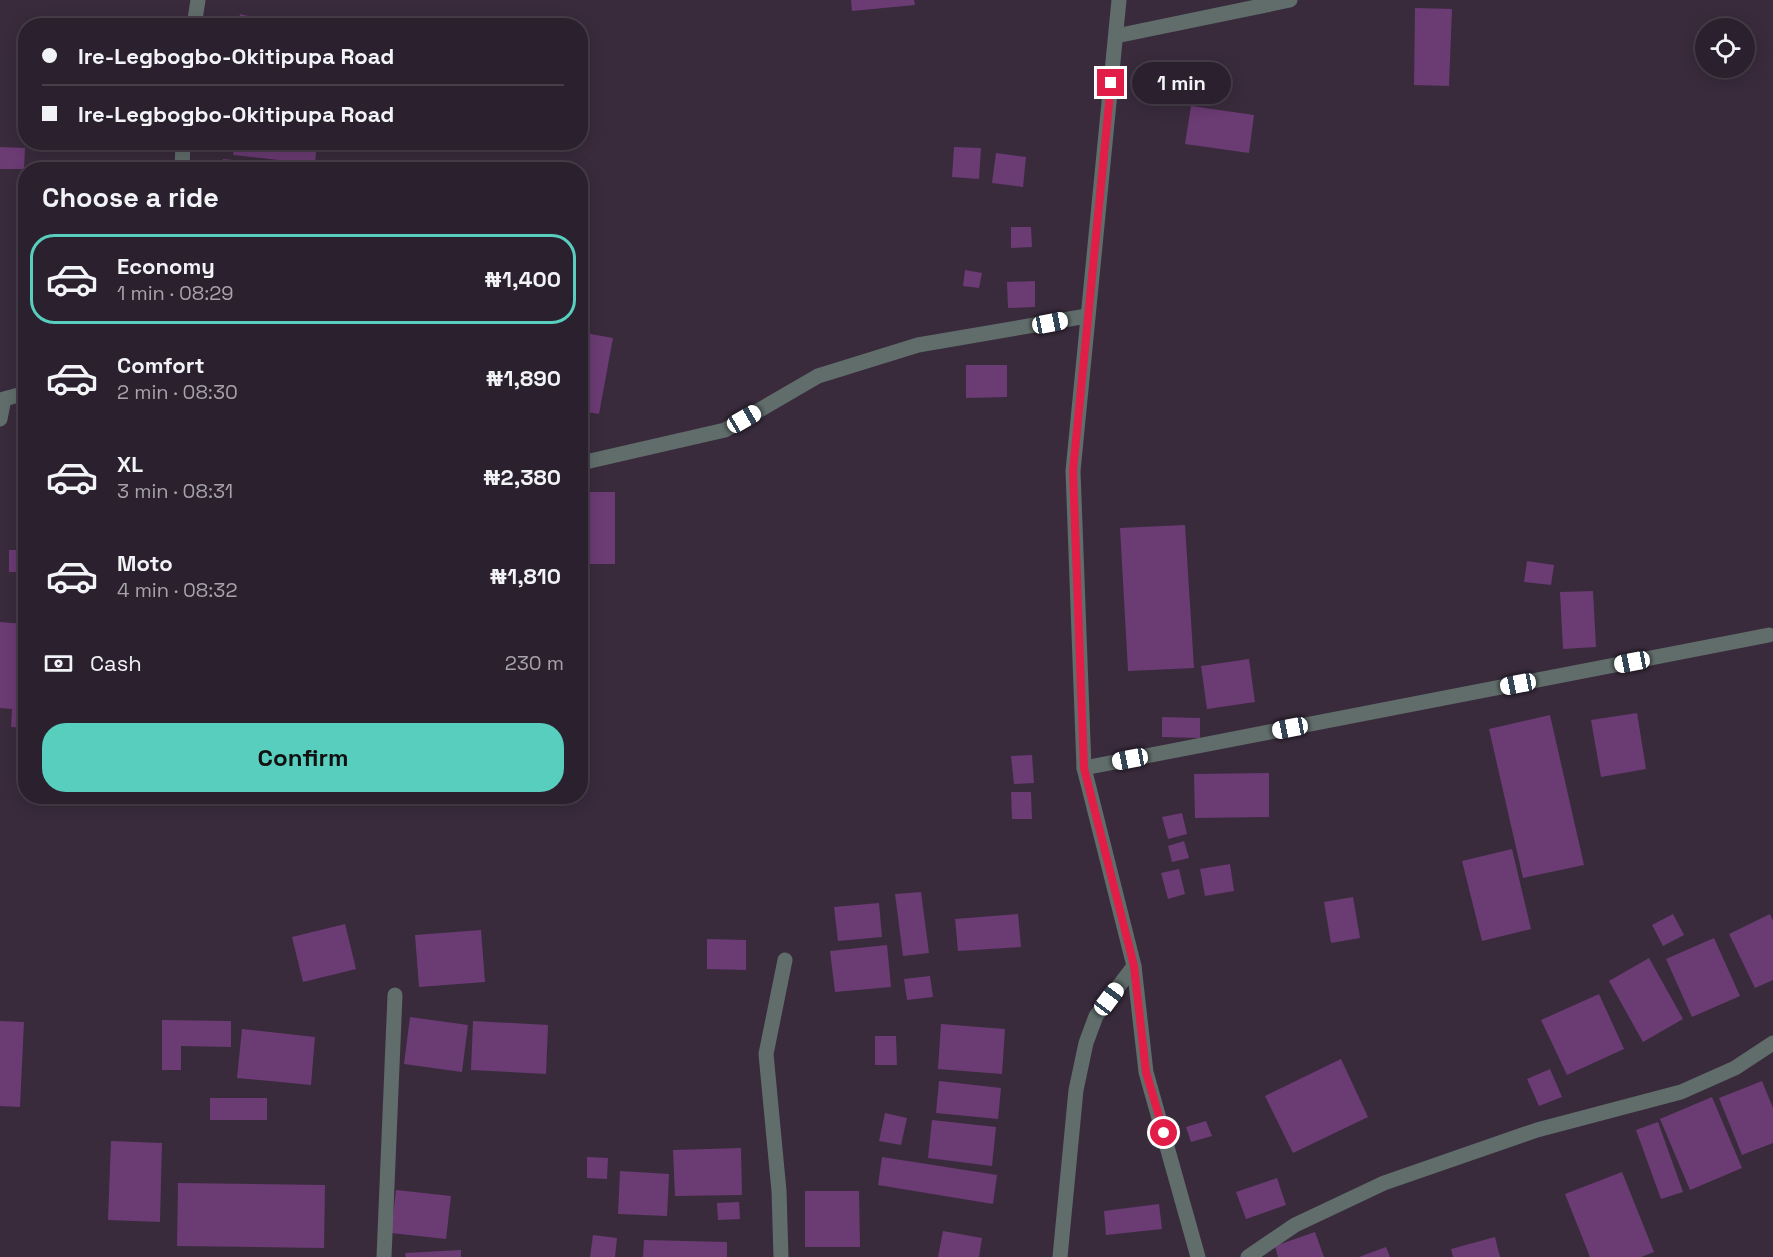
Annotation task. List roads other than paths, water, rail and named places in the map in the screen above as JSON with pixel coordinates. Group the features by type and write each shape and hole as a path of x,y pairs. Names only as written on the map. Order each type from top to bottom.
{"street":[{"path":"195,18 198,0"},
{"path":"1119,0 1073,471 1084,768 1134,966 1146,1072 1198,1257"},
{"path":"1116,36 1290,0"},
{"path":"588,461 725,430 818,376 918,345 1087,316"},
{"path":"0,419 4,399 18,395"},
{"path":"1084,768 1769,635"},
{"path":"781,1257 779,1191 766,1054 785,960"},
{"path":"1060,1257 1076,1090 1086,1043 1096,1016 1134,966"},
{"path":"384,1257 395,995"},
{"path":"1248,1257 1295,1225 1384,1183 1537,1130 1681,1092 1735,1068 1773,1043"}]}
